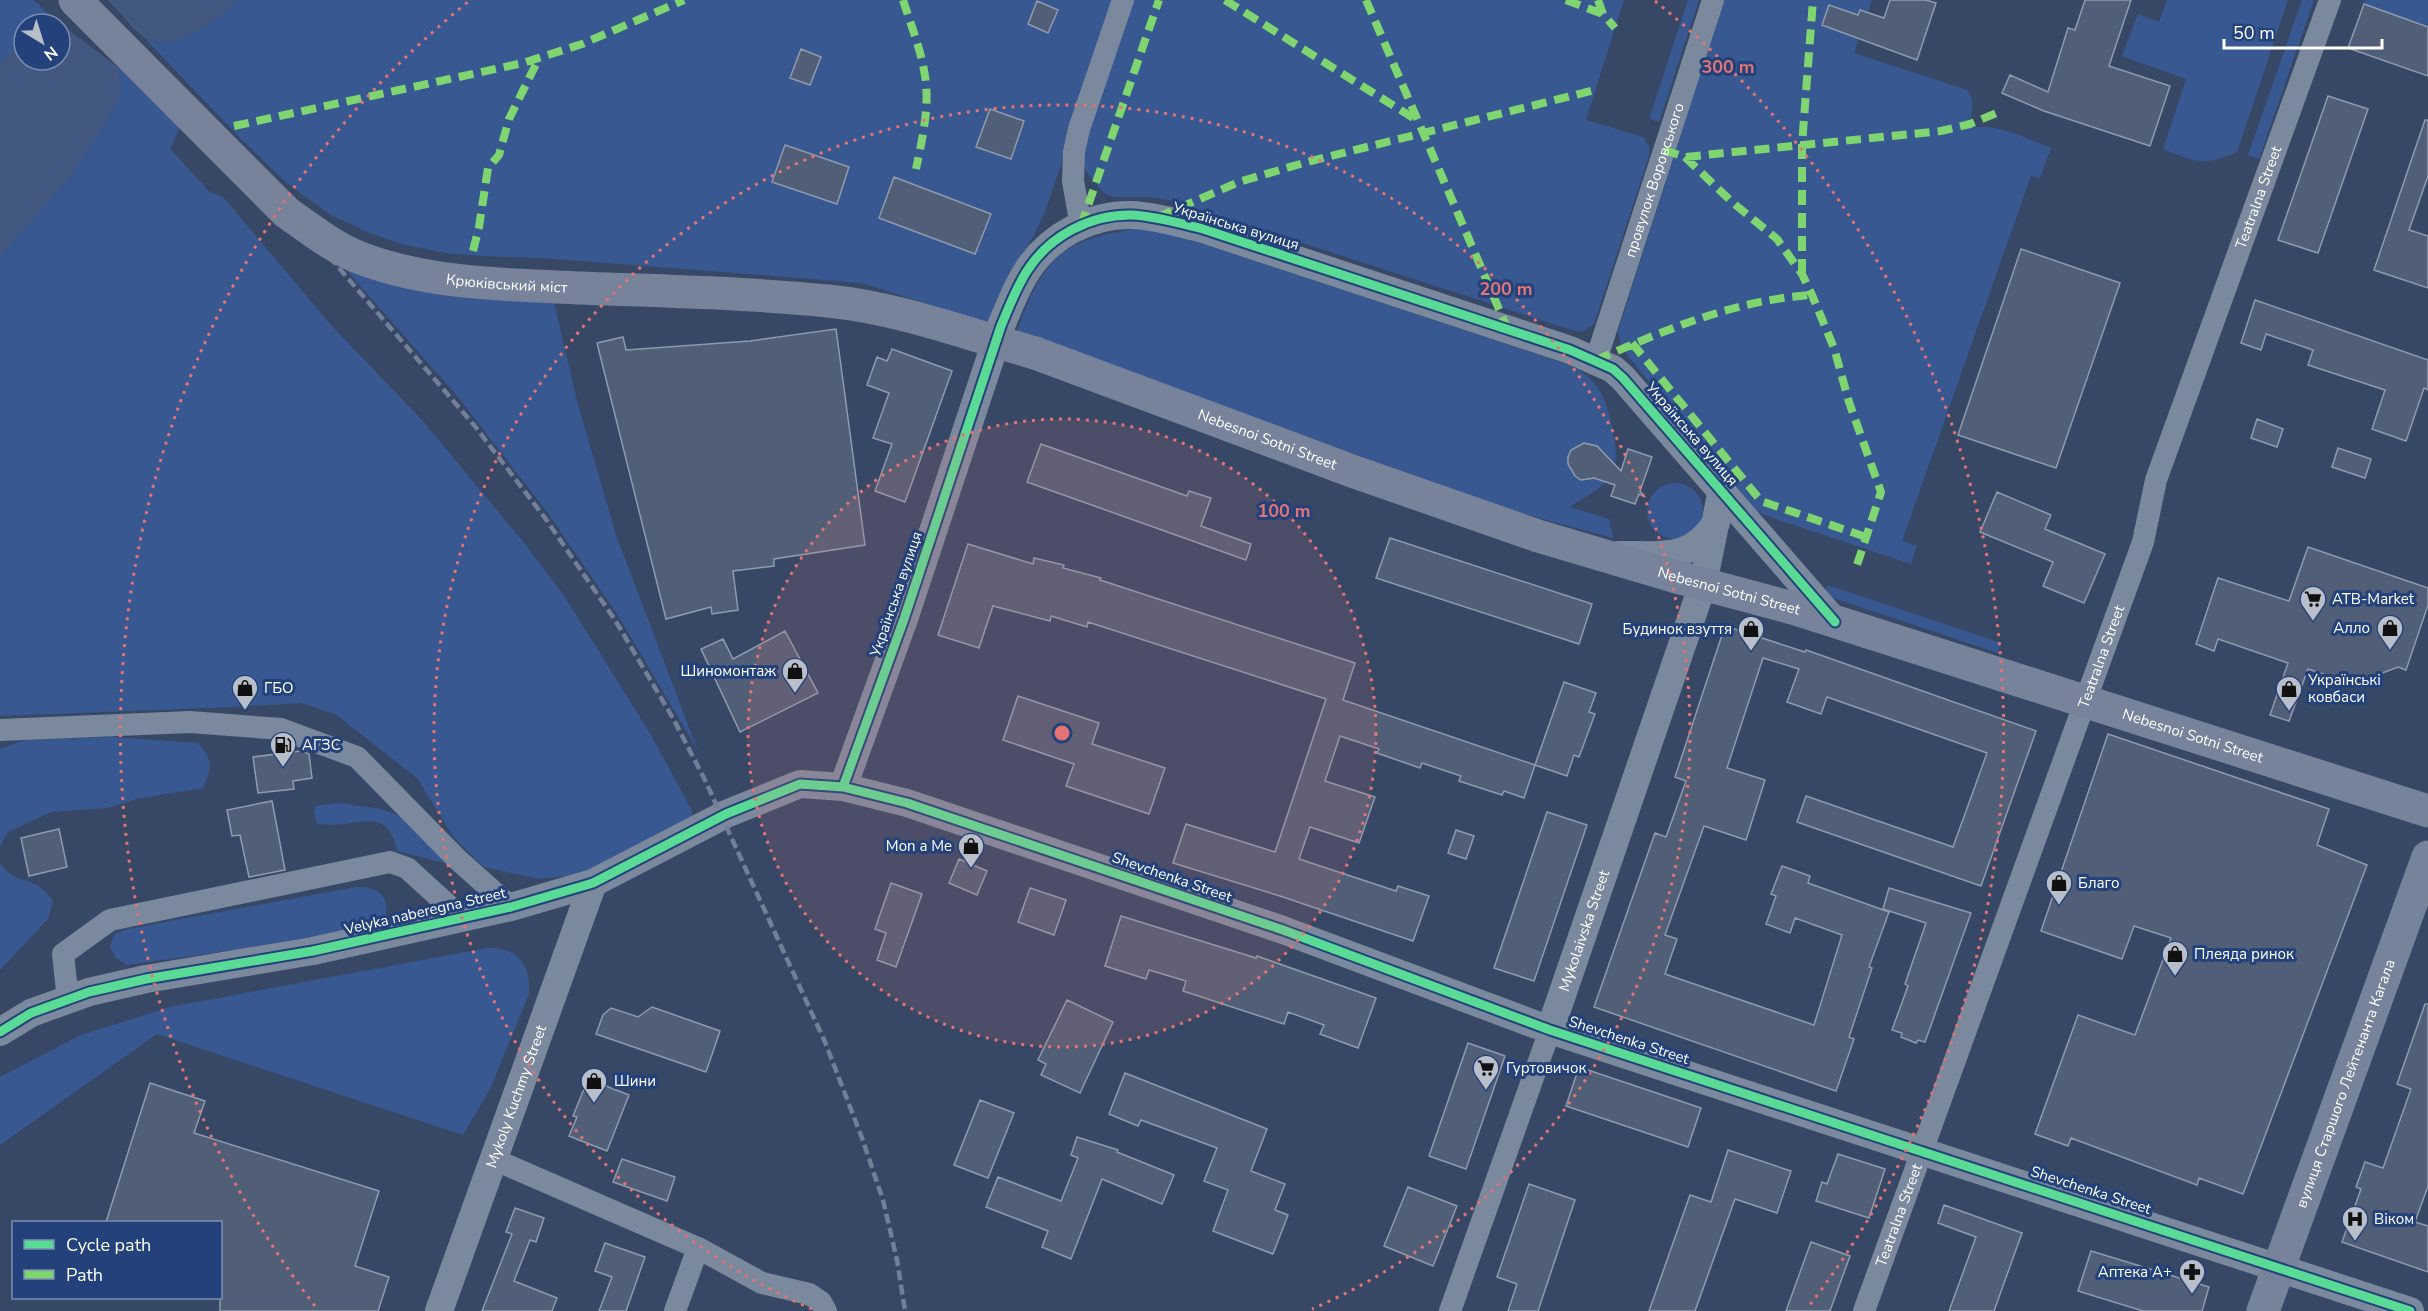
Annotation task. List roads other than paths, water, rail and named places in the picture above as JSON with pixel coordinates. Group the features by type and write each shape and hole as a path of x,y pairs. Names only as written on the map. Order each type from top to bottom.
{"highway":[{"name":"Крюківський міст","path":"75,0 286,212 320,237 361,259 410,273 481,283 858,304 1035,353"},
{"name":"Nebesnoi Sotni Street","path":"1035,353 1352,471 1538,536 1835,622 2428,812"},
{"name":"вулиця Старшого Лейтенанта Кагала","path":"2263,1311 2428,857"}],"street":[{"path":"1080,226 1072,181 1074,152 1079,129 1123,0"},
{"name":"провулок Воровського","path":"1596,360 1713,0"},
{"name":"Teatralna Street","path":"1864,1311 2143,542 2156,480 2330,0"},
{"name":"Українська вулиця","path":"843,787 904,620 1001,326 1028,269 1057,239 1080,226 1110,217 1132,215 1200,228 1596,360 1618,374 1722,490 1835,622"},
{"name":"Mykolaivska Street","path":"1450,1311 1550,1030 1703,584 1722,490"},
{"path":"1605,556 1683,552 1704,541 1716,523"},
{"path":"0,729 190,722 281,729 357,757 457,860 511,907"},
{"name":"Velyka naberegna Street","path":"0,1032 31,1013 89,992 146,979 313,951 511,907 593,883 726,814 800,784 843,787"},
{"name":"Shevchenka Street","path":"843,787 907,803 1283,930 1550,1030 2410,1311"},
{"path":"68,1000 63,954 110,920 390,862 406,868 462,918"},
{"name":"Mykoly Kuchmy Street","path":"439,1311 593,883"},
{"path":"493,1159 698,1248 762,1283 809,1294 821,1302 826,1311"},
{"path":"675,1311 698,1248"}],"railway":[{"path":"74,0 320,246 474,425 545,518 615,620 674,720 705,780 825,1042 883,1200 897,1260 905,1311"}],"place":[{"name":"ATB-Market","path":"2313,622"},
{"name":"Алло","path":"2390,651"},
{"name":"Будинок взуття","path":"1751,652"},
{"name":"Шиномонтаж","path":"795,694"},
{"name":"ГБО","path":"245,711"},
{"name":"Українські ковбаси","path":"2289,712"},
{"name":"АГЗС","path":"283,768"},
{"name":"Mon a Me","path":"971,869"},
{"name":"Благо","path":"2059,906"},
{"name":"Плеяда ринок","path":"2175,977"},
{"name":"Гуртовичок","path":"1486,1091"},
{"name":"Шини","path":"594,1104"},
{"name":"Віком","path":"2355,1242"},
{"name":"Аптека А+","path":"2192,1295"}]}
